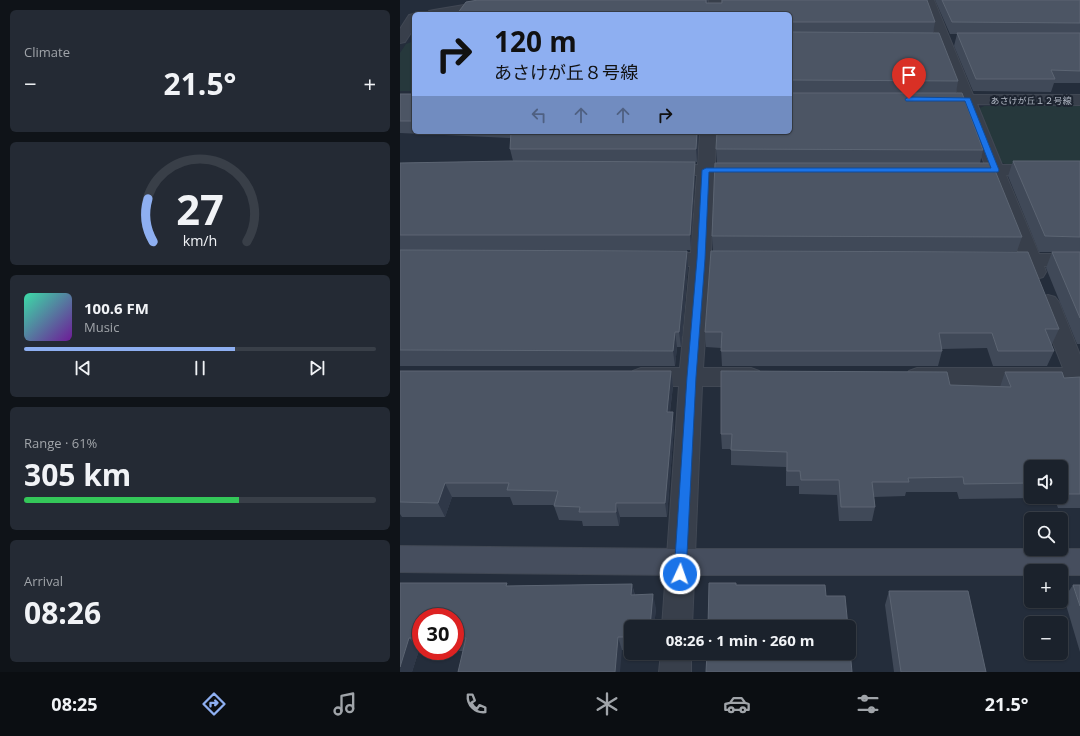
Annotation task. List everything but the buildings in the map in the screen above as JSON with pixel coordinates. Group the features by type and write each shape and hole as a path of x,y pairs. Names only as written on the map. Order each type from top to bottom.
{"street":[{"path":"446,12 517,0"},
{"path":"714,12 715,0"},
{"path":"896,377 1079,379 928,0"},
{"path":"400,21 412,18"},
{"path":"400,39 412,21"},
{"path":"400,39 412,38"},
{"name":"あさけが丘１２号線","path":"937,99 1080,100"},
{"path":"677,620 691,377 701,259 708,134"},
{"path":"651,170 760,170"},
{"path":"948,170 1080,170"},
{"path":"638,259 755,260"},
{"path":"986,260 1080,260"},
{"path":"620,377 770,377"},
{"path":"400,559 680,562 1080,562"},
{"path":"675,672 676,660"}],"shaded area":[{"path":"412,42 412,91 400,91 400,53 406,44"},
{"path":"984,106 1080,106 1080,166 1010,166 998,161 978,109"}],"route":[{"path":"680,574 691,377 701,259 706,170 995,170 968,99 909,99"}]}
